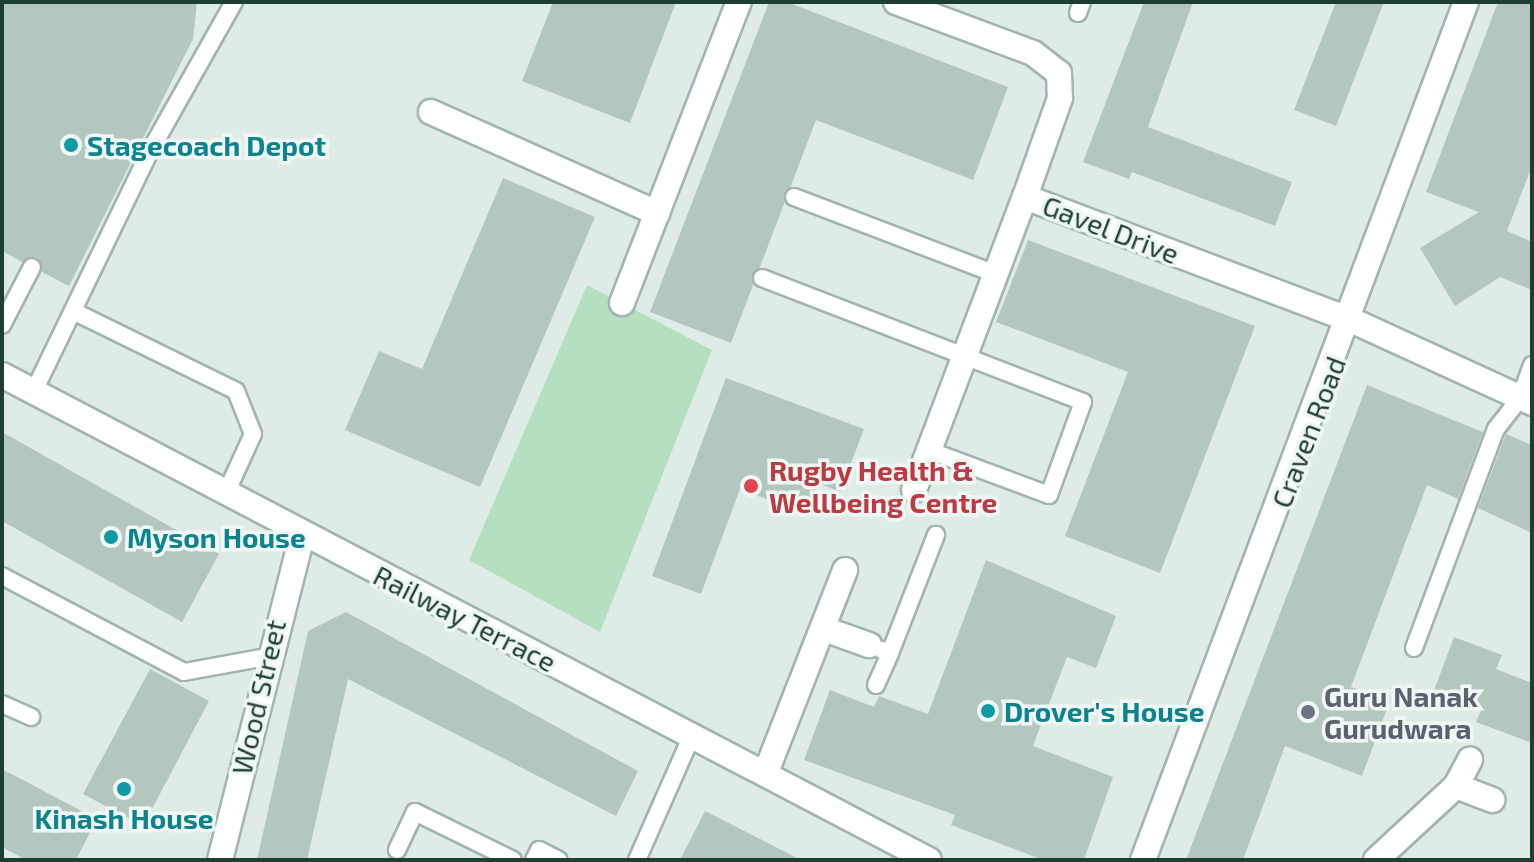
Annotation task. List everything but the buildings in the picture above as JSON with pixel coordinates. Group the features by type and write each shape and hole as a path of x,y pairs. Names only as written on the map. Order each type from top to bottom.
{"street":[{"path":"622,303 739,2"},
{"name":"Gavel Drive","path":"896,2 1033,53 1059,73 1060,98 1025,197 1351,320 1526,400"},
{"name":"Craven Road","path":"1143,860 1351,320 1466,2"},
{"path":"431,112 657,213"},
{"path":"914,490 1025,197"},
{"name":"Railway Terrace","path":"2,375 302,535 693,733 929,860"},
{"name":"Wood Street","path":"220,860 266,657 302,535"},
{"path":"766,772 845,570"},
{"path":"824,629 880,649"},
{"path":"1376,860 1456,786 1470,760"},
{"path":"1456,786 1492,800"}],"lane":[{"path":"34,391 77,313 150,151 234,2"},
{"path":"794,197 996,274"},
{"path":"2,325 32,267"},
{"path":"762,278 1083,402 1049,495 928,450"},
{"path":"77,313 236,391 253,434 226,493"},
{"path":"1414,648 1496,429 1526,400 1532,365"},
{"path":"876,685 880,649 936,535"},
{"path":"2,576 184,672 266,657"},
{"path":"2,704 31,717"},
{"path":"637,860 693,733"},
{"path":"397,850 415,812 513,860"},
{"path":"534,860 539,850 559,860"}],"green space":[{"path":"587,285 712,350 600,632 469,560"}],"place":[{"name":"Stagecoach Depot","path":"71,145"},
{"name":"Rugby Health & Wellbeing Centre","path":"751,486"},
{"name":"Myson House","path":"111,537"},
{"name":"Drover's House","path":"988,711"},
{"name":"Guru Nanak Gurudwara","path":"1308,712"},
{"name":"Kinash House","path":"124,789"}]}
